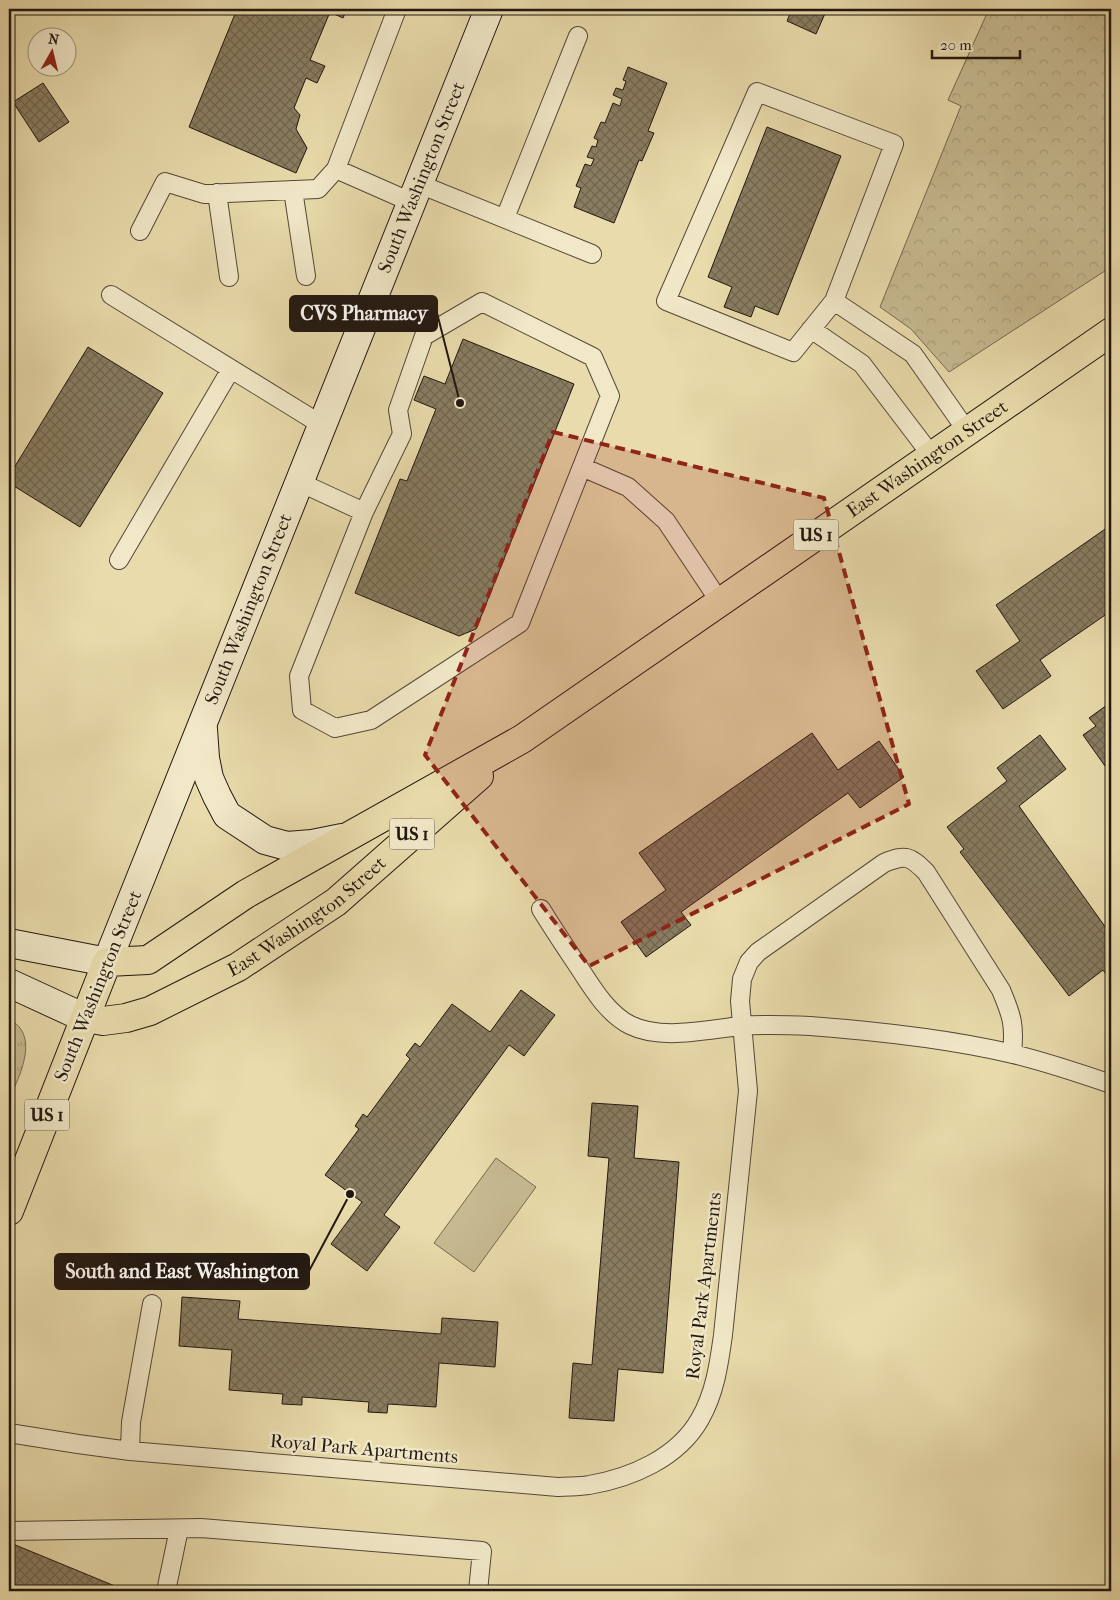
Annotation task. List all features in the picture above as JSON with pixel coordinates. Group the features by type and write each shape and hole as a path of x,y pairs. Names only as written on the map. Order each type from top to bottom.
{"main road":[{"name":"South Washington Street","path":"9,1211 488,9"},
{"name":"East Washington Street","path":"107,962 148,960 246,894 522,739 1111,332"},
{"path":"202,724 209,778 216,796 228,815 265,840 287,846 312,844 346,837"},
{"name":"East Washington Street","path":"85,1018 103,1021 126,1018 150,1011 238,967 336,902 522,739"},
{"path":"9,943 107,962"},
{"path":"9,983 85,1018"}],"lane":[{"path":"140,231 165,182 204,194 318,189 336,169 396,9"},
{"path":"505,218 578,36"},
{"path":"757,92 894,144 834,301 793,352 666,301 757,92"},
{"path":"336,169 505,218 592,254"},
{"path":"293,190 306,276"},
{"path":"217,193 229,277"},
{"path":"111,295 322,425"},
{"path":"834,301 913,354 967,431"},
{"path":"482,302 593,357 610,396 582,467 520,623 372,720 335,728 302,710 299,676 364,512 402,434 398,410 424,336 482,302"},
{"path":"812,329 862,364 932,456"},
{"path":"119,560 231,369"},
{"path":"582,467 628,486 666,521 720,602"},
{"path":"299,482 364,512"},
{"name":"Royal Park Apartments","path":"9,1433 130,1450 558,1487 587,1486 617,1479 670,1454 688,1437 700,1419 712,1393 719,1368 748,1091 740,1001 742,979 749,962 758,952 884,863 900,857 914,860 926,872 1001,990 1010,1010 1014,1031 1012,1054"},
{"path":"541,909 593,988 610,1010 628,1024 646,1032 715,1030 771,1024 822,1027 936,1040 1012,1054 1111,1084"},
{"path":"130,1450 131,1422 152,1304"},
{"path":"9,1530 201,1528 482,1551 478,1591"},
{"path":"166,1591 179,1529"}],"highlighted area":[{"path":"553,432 824,498 909,804 589,966 425,755"}],"green space":[{"path":"989,9 1111,9 1111,267 949,372 911,329 880,307 961,106 948,100"},
{"path":"9,1019 19,1026 24,1035 26,1046 22,1068 9,1100"},
{"path":"496,1158 536,1187 474,1272 434,1243"}],"building":[{"path":"237,9 347,9 343,18 330,12 310,60 325,66 317,83 306,78 294,108 300,115 296,129 307,148 296,173 189,127"},
{"path":"792,9 827,9 816,34 787,21"},
{"path":"628,67 667,83 648,131 654,133 642,161 639,160 614,223 574,207 581,188 576,186 585,164 591,166 594,159 587,157 592,146 596,147 598,140 594,138 601,122 605,123 613,103 620,106 622,99 613,95 616,88 623,90 626,81 623,80"},
{"path":"43,83 69,122 39,142 13,102"},
{"path":"767,127 841,156 778,315 755,306 751,317 724,307 732,287 708,277"},
{"path":"463,339 574,384 476,629 459,636 355,593 400,479 407,481 436,409 414,400 424,376 445,384"},
{"path":"88,347 163,393 80,527 9,483 9,476"},
{"path":"1111,525 1111,611 1040,660 1051,676 1003,709 976,671 1020,641 996,605"},
{"path":"1107,705 1111,712 1111,762 1105,766 1083,735 1096,726 1089,718"},
{"path":"812,733 838,770 879,741 904,777 860,808 848,793 681,912 691,925 646,957 621,922 666,890 639,853"},
{"path":"1040,735 1066,769 1019,806 1111,935 1111,981 1103,970 1069,996 960,852 964,849 947,827 1007,781 997,768"},
{"path":"521,990 555,1015 524,1056 509,1045 384,1215 400,1227 367,1271 331,1244 362,1202 325,1175 359,1129 355,1126 363,1114 367,1117 410,1059 406,1055 415,1043 420,1047 452,1004 490,1032"},
{"path":"592,1103 638,1106 634,1158 679,1162 663,1373 618,1369 614,1421 569,1418 573,1363 592,1365 609,1158 588,1156"},
{"path":"182,1297 240,1301 238,1319 441,1334 442,1318 498,1322 495,1367 439,1363 436,1407 388,1404 387,1413 368,1412 369,1402 302,1397 302,1405 282,1404 283,1394 229,1390 232,1350 179,1346"},
{"path":"13,1544 127,1591 9,1591 9,1554"}],"place":[{"name":"CVS Pharmacy","path":"460,403"},
{"name":"South and East Washington","path":"350,1194"}]}
